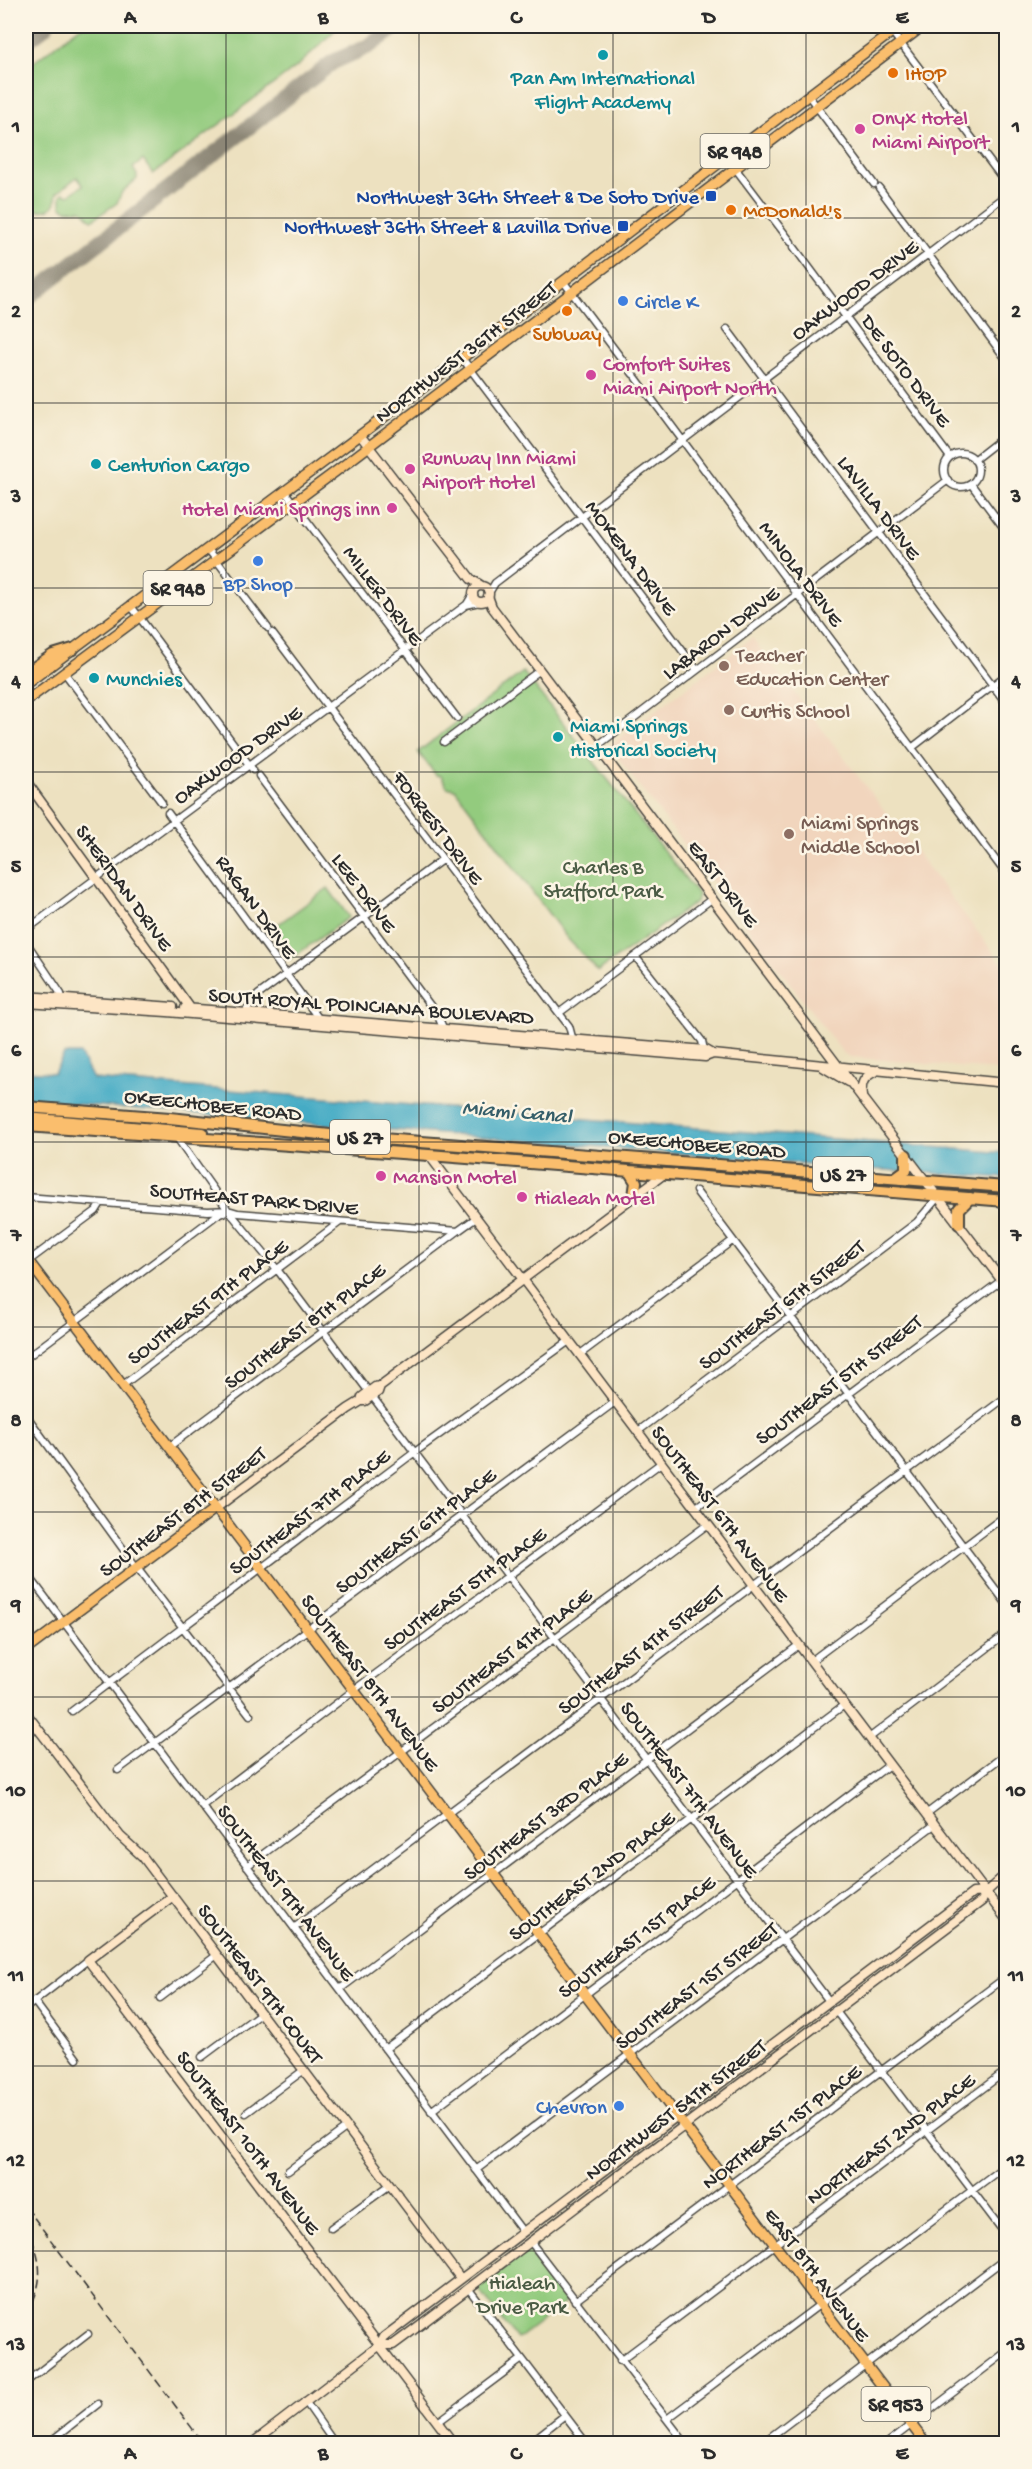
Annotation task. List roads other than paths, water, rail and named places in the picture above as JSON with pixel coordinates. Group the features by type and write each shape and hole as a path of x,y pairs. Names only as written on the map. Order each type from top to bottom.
{"highway":[{"path":"26,673 53,655 75,647"},
{"name":"OKEECHOBEE ROAD","path":"26,1107 170,1118 330,1135 695,1163 924,1177 1006,1187"},
{"path":"26,1118 172,1129 306,1146"},
{"name":"OKEECHOBEE ROAD","path":"26,1126 429,1155 1006,1201"},
{"path":"899,1176 907,1167 906,1155"},
{"path":"664,1174 674,1168 695,1163"},
{"path":"629,1171 636,1182 634,1196"},
{"path":"960,1224 959,1209 970,1198"}],"main road":[{"name":"NORTHWEST 36TH STREET","path":"26,684 285,492 900,26"},
{"name":"NORTHWEST 36TH STREET","path":"26,701 369,446 923,26"},
{"path":"735,168 735,159 752,145 756,135"},
{"path":"662,206 670,217"},
{"path":"64,672 63,664 75,647"},
{"name":"SR 953","path":"26,1250 27,1261"},
{"name":"SOUTHEAST 8TH AVENUE","path":"27,1261 75,1321 684,2125"},
{"name":"SOUTHEAST 8TH STREET","path":"26,1650 216,1508"},
{"name":"EAST 8TH AVENUE","path":"684,2125 926,2444"}],"street":[{"path":"892,32 1006,183"},
{"path":"808,95 1006,359"},
{"name":"DE SOTO DRIVE","path":"735,168 950,456"},
{"name":"OAKWOOD DRIVE","path":"26,930 174,820 252,767 1006,195"},
{"name":"MINOLA DRIVE","path":"563,281 1006,873"},
{"name":"LAVILLA DRIVE","path":"727,329 1006,703"},
{"path":"462,358 536,456"},
{"name":"EAST DRIVE","path":"360,435 713,898 862,1099 1004,1283"},
{"path":"974,460 1006,435"},
{"path":"962,453 974,460 977,472 971,484 958,486 948,480 944,465 950,456 962,453"},
{"name":"MOKENA DRIVE","path":"542,463 697,670"},
{"name":"LABARON DRIVE","path":"597,746 948,480"},
{"path":"971,484 1006,531"},
{"name":"MILLER DRIVE","path":"285,492 457,718"},
{"name":"FORREST DRIVE","path":"208,549 569,1026 573,1041"},
{"path":"131,606 252,767"},
{"path":"444,742 540,670"},
{"path":"64,672 162,803"},
{"path":"913,747 1006,675"},
{"name":"LEE DRIVE","path":"259,777 438,1016 443,1028"},
{"name":"SHERIDAN DRIVE","path":"26,782 193,1012"},
{"name":"RAGAN DRIVE","path":"168,813 319,1019"},
{"path":"245,1012 258,994 444,859"},
{"path":"559,1013 713,898"},
{"path":"26,942 62,994 62,999"},
{"path":"635,956 702,1041 704,1050"},
{"name":"SOUTH ROYAL POINCIANA BOULEVARD","path":"26,996 193,1012 245,1012 443,1028 705,1057 713,1054"},
{"name":"SOUTH ROYAL POINCIANA BOULEVARD","path":"26,1003 193,1012 704,1050 713,1054 1006,1083"},
{"path":"819,1064 853,1086"},
{"path":"862,1099 862,1082 867,1076 879,1070"},
{"name":"SOUTHEAST 7TH AVENUE","path":"177,1138 224,1201 228,1210 324,1331 829,2001"},
{"name":"SOUTHEAST 6TH AVENUE","path":"429,1155 1006,1919"},
{"name":"SOUTHEAST 8TH STREET","path":"216,1508 361,1401 362,1396 370,1394 664,1174"},
{"path":"696,1191 1006,1603"},
{"name":"SOUTHEAST 6TH STREET","path":"637,1432 917,1222 939,1196"},
{"name":"SOUTHEAST PARK DRIVE","path":"26,1197 228,1210 238,1213 458,1231"},
{"path":"27,1261 96,1211 100,1203"},
{"path":"26,1358 217,1215 228,1210"},
{"path":"458,1231 476,1218"},
{"name":"SOUTHEAST 9TH PLACE","path":"123,1385 340,1222"},
{"name":"SOUTHEAST 8TH PLACE","path":"170,1446 458,1231"},
{"path":"579,1356 732,1241"},
{"name":"SOUTHEAST 5TH STREET","path":"695,1508 1004,1283"},
{"name":"SOUTHEAST 7TH PLACE","path":"72,1711 415,1452 569,1341"},
{"name":"SOUTHEAST 4TH STREET","path":"294,1928 1006,1397"},
{"name":"SOUTHEAST 6TH PLACE","path":"118,1770 615,1402"},
{"path":"26,1415 137,1568 250,1715"},
{"name":"SOUTHEAST 5TH PLACE","path":"202,1806 354,1690 661,1463"},
{"path":"811,1661 1006,1515"},
{"name":"SOUTHEAST 4TH PLACE","path":"247,1866 707,1524"},
{"name":"SOUTHEAST 9TH AVENUE","path":"26,1572 523,2232"},
{"path":"868,1738 1006,1634"},
{"name":"SOUTHEAST 3RD PLACE","path":"340,1989 799,1645"},
{"name":"SOUTHEAST 2ND PLACE","path":"385,2049 844,1705"},
{"name":"SOUTHEAST 9TH COURT","path":"26,1713 120,1836 143,1857 173,1896 461,2279"},
{"path":"926,1814 1006,1754"},
{"name":"SOUTHEAST 1ST PLACE","path":"431,2111 889,1765"},
{"name":"SOUTHEAST 1ST STREET","path":"476,2170 934,1825"},
{"name":"NORTHWEST 54TH STREET","path":"380,2345 393,2345 982,1901 986,1892 1006,1874"},
{"name":"NORTHWEST 54TH STREET","path":"251,2444 380,2345 384,2337 829,2001 973,1893 986,1892"},
{"path":"26,2008 173,1896"},
{"path":"159,1998 217,1955"},
{"path":"891,1955 884,1965 846,1994 835,2010 1006,2235"},
{"name":"SOUTHEAST 10TH AVENUE","path":"88,1960 454,2444"},
{"name":"NORTHEAST 1ST PLACE","path":"575,2301 1006,1977"},
{"path":"34,2001 77,2058"},
{"path":"202,2056 261,2013"},
{"path":"246,2113 304,2070"},
{"name":"NORTHEAST 2ND PLACE","path":"620,2361 1006,2071"},
{"path":"288,2170 347,2127"},
{"path":"667,2419 1006,2165"},
{"path":"331,2228 390,2185"},
{"path":"566,2199 561,2209 536,2229 530,2241 686,2444"},
{"path":"523,2232 520,2240 478,2272 471,2286 522,2359 587,2444"},
{"path":"761,2444 1006,2258"},
{"path":"26,2382 88,2334"},
{"path":"886,2444 1006,2352"},
{"path":"438,2422 522,2359"},
{"path":"305,2401 335,2444"},
{"path":"47,2444 98,2404"},
{"path":"528,2444 565,2415"},
{"path":"1002,2444 1006,2440"}],"water":[{"path":"64,1054 80,1054 93,1079 1006,1153 1006,1178 869,1169 26,1100 26,1071 54,1073"}],"railway":[{"path":"26,2207 204,2444"},
{"path":"26,2227 36,2250 40,2270 37,2291 26,2314"}],"place":[{"name":"Pan Am International Flight Academy","path":"603,55"},
{"name":"IHOP","path":"893,73"},
{"name":"Onyx Hotel Miami Airport","path":"860,129"},
{"name":"Northwest 36th Street & De Soto Drive","path":"711,196"},
{"name":"McDonald's","path":"731,210"},
{"name":"Northwest 36th Street & Lavilla Drive","path":"623,226"},
{"name":"Circle K","path":"623,301"},
{"name":"Subway","path":"567,311"},
{"name":"Comfort Suites Miami Airport North","path":"591,375"},
{"name":"Centurion Cargo","path":"96,464"},
{"name":"Runway Inn Miami Airport Hotel","path":"410,469"},
{"name":"Hotel Miami Springs inn","path":"392,508"},
{"name":"BP Shop","path":"258,561"},
{"name":"Teacher Education Center","path":"724,666"},
{"name":"Munchies","path":"94,678"},
{"name":"Curtis School","path":"729,710"},
{"name":"Miami Springs Historical Society","path":"558,737"},
{"name":"Miami Springs Middle School","path":"789,834"},
{"name":"Mansion Motel","path":"381,1176"},
{"name":"Hialeah Motel","path":"522,1197"},
{"name":"Chevron","path":"619,2106"}],"park label":[{"name":"Charles B Stafford Park","path":"603,878"},
{"name":"Hialeah Drive Park","path":"522,2294"}],"water label":[{"name":"Miami Canal","path":"517,1110"}]}
